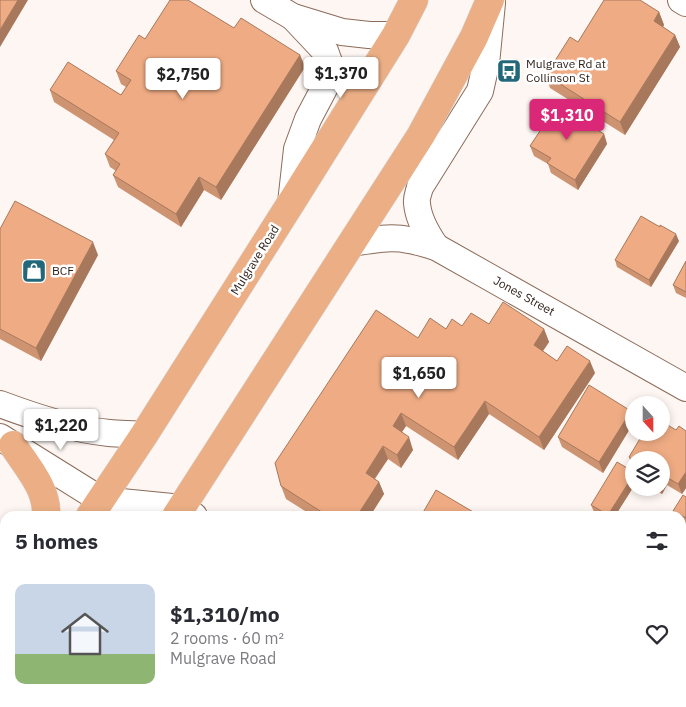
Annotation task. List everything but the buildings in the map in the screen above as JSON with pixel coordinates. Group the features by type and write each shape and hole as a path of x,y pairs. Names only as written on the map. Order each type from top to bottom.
{"main road":[{"name":"Mulgrave Road","path":"95,508 144,435 291,203 396,35 414,0"},
{"path":"186,511 421,135 474,37 491,0"},
{"path":"6,441 42,490 46,511"}],"street":[{"path":"264,0 293,17 342,32 396,35"},
{"path":"436,247 422,223 416,201 420,187 480,91 486,64 491,0"},
{"path":"681,0 686,3"},
{"path":"291,203 297,149 308,118 327,83 329,75 329,62 325,51 293,17"},
{"name":"Jones Street","path":"352,243 400,239 436,247 686,388"},
{"path":"0,404 70,426 109,433 144,435"},
{"path":"6,441 95,508 140,511"}],"place":[{"name":"Mulgrave Rd at Collinson St","path":"509,71"},
{"name":"BCF","path":"34,271"}]}
